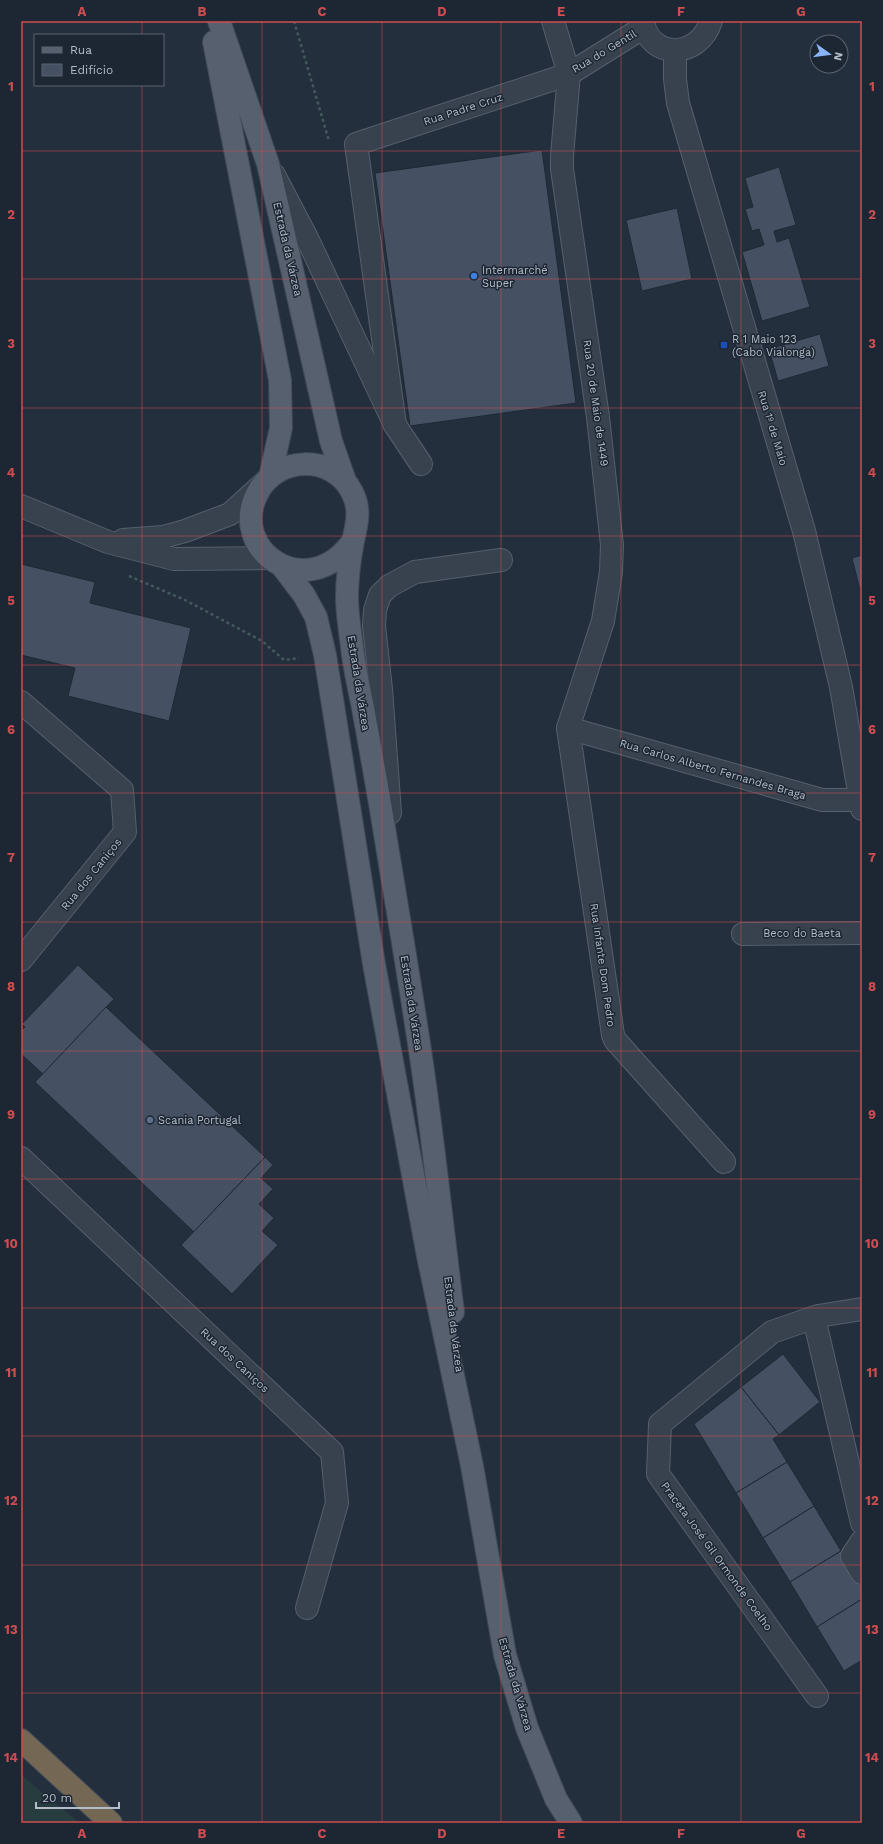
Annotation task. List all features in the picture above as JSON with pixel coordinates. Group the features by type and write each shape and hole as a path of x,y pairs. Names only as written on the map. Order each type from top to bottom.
{"highway":[{"path":"21,1740 111,1823"}],"main road":[{"name":"Estrada da Várzea","path":"210,21 280,380 281,428 266,481 253,506 252,520 254,534 262,550 276,562 304,595 316,617 325,655 374,964 428,1256 472,1466 505,1655 527,1728 556,1799 571,1823"},
{"name":"Estrada da Várzea","path":"219,21 268,164 331,442 345,481 357,504 357,529 353,542 347,596 352,650 424,1078 472,1466"},
{"name":"Estrada da Várzea","path":"266,481 279,470 301,464 312,464 324,467 345,481"},
{"name":"Estrada da Várzea","path":"276,562 295,570 310,571 324,568 336,561 353,542"}],"street":[{"name":"Rua do Gentil","path":"553,21 569,74 643,24"},
{"path":"643,24 649,36 656,43 665,48 675,50 685,49 702,38 708,30 710,21"},
{"name":"Rua 1º de Maio","path":"675,50 675,79 678,103 804,531 841,687 854,715 861,805"},
{"name":"Rua Padre Cruz","path":"356,144 569,74"},
{"name":"Rua 20 de Maio de 1449","path":"568,728 603,621 611,572 612,545 598,417 562,169 569,74"},
{"path":"356,144 396,425"},
{"path":"268,164 308,238 396,425 421,464"},
{"path":"108,542 163,537 185,531 230,514 266,481"},
{"path":"21,506 108,542 174,559 276,562"},
{"path":"396,906 381,690 374,626 375,610 380,595 389,586 415,572 501,560"},
{"name":"Rua dos Caniços","path":"21,702 122,790 125,832 21,960"},
{"name":"Rua Carlos Alberto Fernandes Braga","path":"568,728 822,800 861,805"},
{"name":"Rua Infante Dom Pedro","path":"568,728 615,1040 724,1162"},
{"name":"Beco do Baeta","path":"743,934 862,933"},
{"name":"Rua dos Caniços","path":"21,1158 332,1452 337,1503 307,1608"},
{"name":"Praceta José Gil Ormonde Coelho","path":"817,1696 658,1474 660,1424 772,1332 814,1318 862,1309"},
{"path":"814,1318 862,1523"},
{"path":"862,1541 852,1556 862,1572"}],"path":[{"path":"294,21 332,150 356,144"},
{"path":"127,575 185,600 262,641 284,660 300,658"}],"green space":[{"path":"21,1775 80,1823 21,1823"}],"building":[{"name":"Intermarché Super","path":"542,150 576,403 410,426 375,173"},
{"path":"779,167 796,225 774,231 777,242 789,238 810,307 762,321 742,252 764,245 759,229 752,231 745,209 753,207 745,178"},
{"path":"677,208 692,279 642,291 626,220"},
{"path":"820,334 829,366 778,381 769,349"},
{"path":"862,555 862,598 852,558"},
{"path":"21,564 95,582 90,603 191,628 169,721 68,696 75,668 21,655"},
{"path":"78,965 114,999 43,1074 21,1054 21,1031 25,1027 22,1024"},
{"path":"106,1007 265,1157 194,1232 35,1082"},
{"path":"265,1157 273,1165 261,1178 273,1189 259,1204 274,1218 262,1231 278,1245 232,1294 181,1245"},
{"path":"783,1354 820,1402 779,1435 741,1387"},
{"path":"741,1387 779,1435 773,1439 787,1462 736,1493 694,1424"},
{"path":"787,1462 814,1506 763,1538 736,1493"},
{"path":"814,1506 841,1551 790,1582 763,1538"},
{"path":"841,1551 862,1584 862,1599 817,1627 790,1582"},
{"path":"862,1599 862,1660 844,1671 817,1627"}],"place":[{"name":"Intermarché Super","path":"474,276"},
{"name":"R 1 Maio 123 (Cabo Vialonga)","path":"724,345"},
{"name":"Scania Portugal","path":"150,1120"}]}
